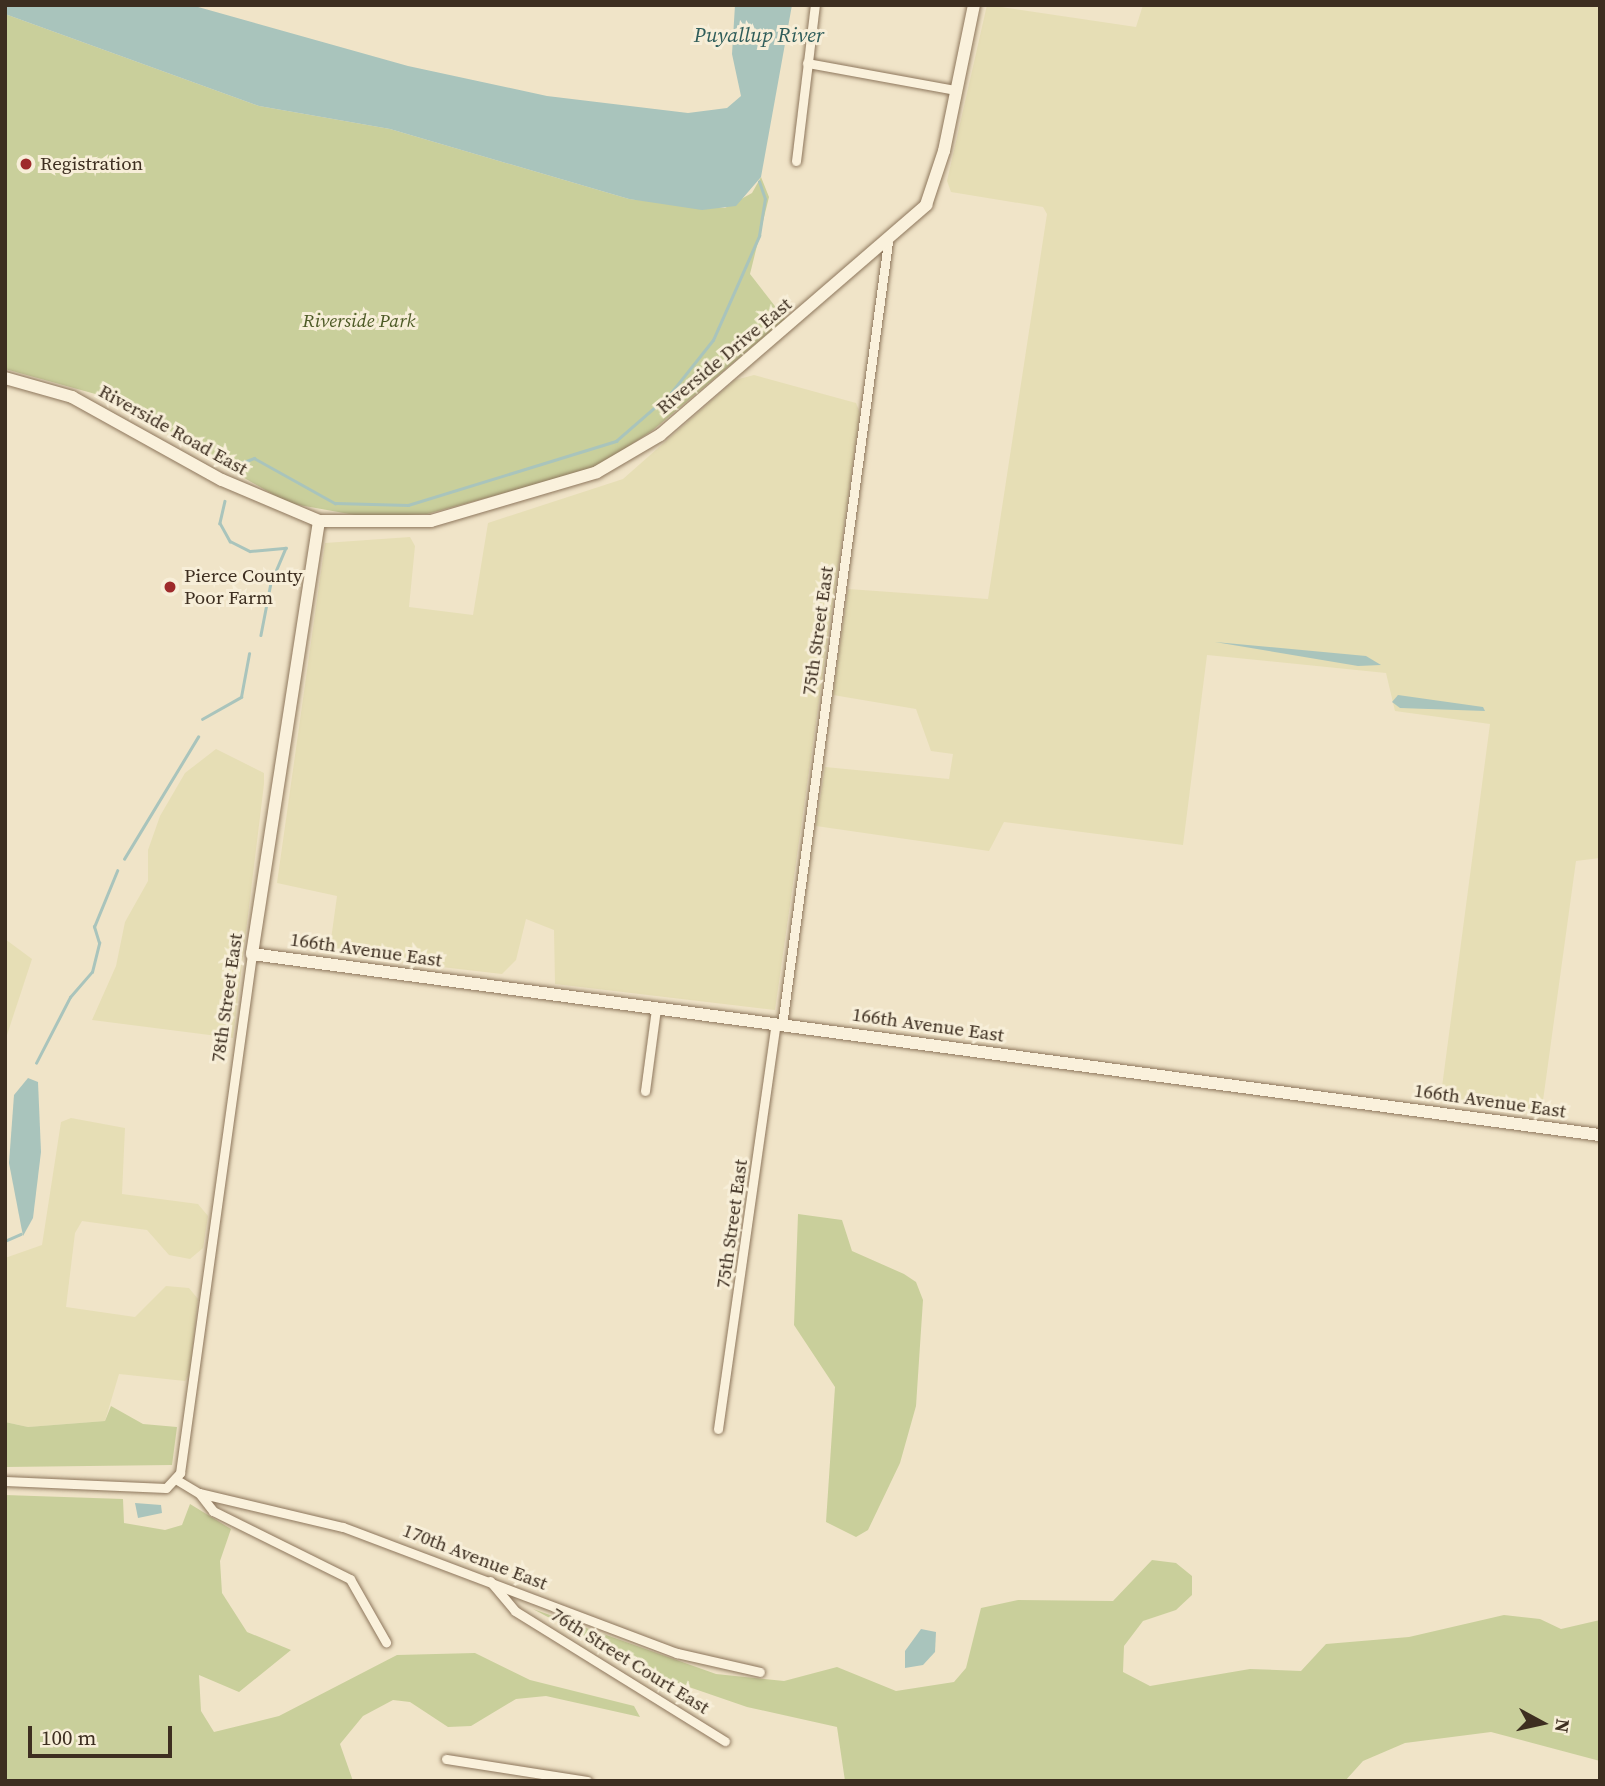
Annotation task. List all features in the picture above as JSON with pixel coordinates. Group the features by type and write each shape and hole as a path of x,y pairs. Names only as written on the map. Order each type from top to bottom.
{"street":[{"path":"796,161 815,5"},
{"name":"Riverside Drive East","path":"320,521 431,521 617,463 660,435 888,242 930,196 974,5"},
{"path":"807,63 956,90"},
{"name":"75th Street East","path":"718,1429 779,1025 888,242"},
{"name":"Riverside Road East","path":"5,378 72,397 222,480 320,521"},
{"name":"78th Street East","path":"177,1480 252,954 320,521"},
{"name":"166th Avenue East","path":"252,954 1600,1135"},
{"path":"645,1091 656,1009"},
{"path":"5,1481 166,1488 177,1480"},
{"name":"170th Avenue East","path":"177,1480 199,1493 320,1520 489,1580 677,1653 760,1672"},
{"path":"199,1493 213,1511 350,1580 386,1642"},
{"name":"76th Street Court East","path":"489,1580 515,1611 725,1741"},
{"path":"446,1759 587,1781"}],"shaded area":[{"path":"987,5 1136,27 1143,5 1600,5 1600,858 1576,861 1541,1115 1440,1102 1490,724 1395,711 1386,673 1207,655 1183,845 1004,822 989,851 816,826 825,767 949,779 953,754 931,751 916,709 833,695 848,589 988,599 1047,214 1043,207 951,192 947,181"},
{"path":"754,375 856,403 860,413 775,1010 555,984 554,930 526,919 516,960 502,974 329,954 337,896 277,883 325,543 410,537 415,546 409,607 473,615 488,523 623,479 735,380"},
{"path":"216,749 264,773 233,1038 92,1020 116,966 125,922 148,881 148,850 160,816 185,773"},
{"path":"5,939 32,959 5,1041"},
{"path":"71,1118 125,1128 122,1194 198,1204 208,1216 203,1248 190,1259 169,1255 147,1230 82,1221 75,1233 66,1307 135,1317 166,1286 189,1288 198,1299 190,1374 185,1381 119,1374 105,1421 28,1427 5,1422 5,1258 42,1245 61,1122"}],"green space":[{"name":"Riverside Park","path":"5,14 259,106 390,129 629,199 725,208 752,193 761,177 769,197 750,274 785,319 653,430 596,468 427,514 366,517 288,503 99,395 5,369"},
{"path":"798,1214 842,1220 852,1251 916,1282 923,1300 916,1406 900,1463 868,1530 856,1537 826,1522 835,1387 794,1325"},
{"path":"111,1406 143,1424 177,1427 172,1465 5,1467 5,1422 28,1427 105,1421"},
{"path":"5,1495 123,1499 124,1523 165,1530 182,1525 190,1504 231,1529 220,1561 222,1593 247,1632 291,1650 239,1692 199,1675 201,1711 214,1732 279,1716 397,1655 475,1653 530,1680 634,1706 640,1717 546,1696 516,1699 471,1726 448,1727 410,1702 393,1700 363,1716 340,1744 353,1781 5,1781"},
{"path":"1152,1560 1176,1563 1192,1576 1192,1595 1176,1610 1143,1621 1124,1646 1123,1672 1150,1686 1250,1669 1301,1671 1326,1644 1409,1637 1504,1615 1540,1619 1561,1629 1600,1620 1600,1761 1491,1732 1405,1743 1363,1761 1345,1781 845,1781 837,1727 747,1707 657,1676 533,1609 716,1674 784,1681 837,1667 896,1691 954,1682 966,1668 981,1608 1018,1600 1113,1601"}],"water":[{"name":"Puyallup River","path":"5,5 191,5 408,66 547,96 688,113 727,108 741,96 732,54 735,5 792,5 761,177 736,206 702,210 629,199 390,129 259,106 5,14"},
{"path":"1215,642 1366,656 1381,665 1358,666"},
{"path":"1398,695 1483,707 1485,711 1400,708 1392,702"},
{"path":"28,1078 38,1082 41,1152 33,1218 23,1236 9,1163 14,1095"},
{"path":"135,1503 161,1505 162,1513 138,1518"},
{"path":"921,1629 936,1632 935,1652 923,1665 905,1668 905,1651"}],"waterway":[{"path":"241,463 254,458 335,503 408,505 616,441 670,394 713,340 759,236 765,199 759,182"},
{"path":"225,501 220,523 230,541 250,551 286,548 271,583 261,635"},
{"path":"202,719 241,697 249,654"},
{"path":"124,859 198,737"},
{"path":"36,1063 70,997 92,972 99,943 94,927 117,871"},
{"path":"5,1241 21,1234"}],"place":[{"name":"Registration","path":"26,164"},
{"name":"Pierce County Poor Farm","path":"170,587"}]}
